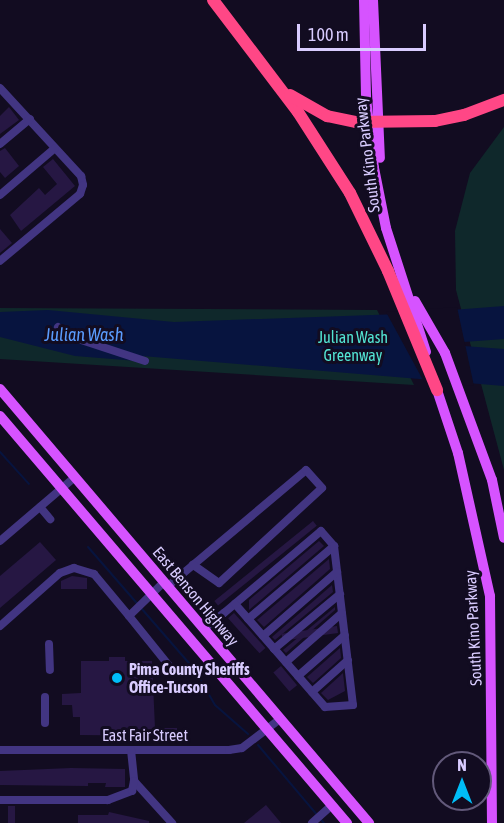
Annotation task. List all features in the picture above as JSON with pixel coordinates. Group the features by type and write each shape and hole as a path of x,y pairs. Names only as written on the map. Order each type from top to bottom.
{"highway":[{"path":"213,0 279,87 350,193 410,306 437,390"},
{"path":"279,87 327,116 373,121 435,121 464,115 504,100"}],"main road":[{"name":"South Kino Parkway","path":"364,0 373,121 391,227 410,306 445,353 492,480 504,538"},
{"name":"South Kino Parkway","path":"372,0 373,121"},
{"name":"East Benson Highway","path":"0,390 369,823"},
{"name":"South Kino Parkway","path":"437,390 458,453 483,555 490,596 492,823"},
{"name":"East Benson Highway","path":"0,416 347,823"}],"street":[{"path":"0,88 81,177 80,194 0,261"},
{"path":"0,144 30,119"},
{"path":"0,195 55,148"},
{"path":"58,327 69,336 145,361"},
{"path":"135,610 152,594 193,565 306,470 322,488 219,583 193,565"},
{"path":"0,541 75,477"},
{"path":"40,507 50,519"},
{"path":"204,629 321,531 334,546 354,705 325,707 235,604"},
{"path":"248,619 334,546"},
{"path":"0,626 60,573 75,568 94,574 135,610 171,668"},
{"path":"263,636 338,572"},
{"path":"274,649 340,594"},
{"path":"286,662 342,613"},
{"path":"298,676 345,634"},
{"path":"49,644 50,670"},
{"path":"312,692 348,660"},
{"path":"45,697 45,723"},
{"name":"East Fair Street","path":"0,750 242,748 280,718"},
{"path":"0,800 108,800 132,791 134,781 131,750"},
{"path":"134,781 172,823"},
{"path":"316,819 332,805"}],"green space":[{"path":"504,127 504,470 456,290 455,231 470,173"},
{"name":"Julian Wash Greenway","path":"0,308 377,310 414,385 0,359"}],"water":[{"name":"Julian Wash","path":"504,306 504,339 437,344 504,349 504,386 142,356 137,361 75,356 0,337 0,312 48,310 174,322 400,314"}],"pier":[{"path":"457,307 474,386 424,382 386,312"}],"building":[{"path":"9,107 19,120 0,134 0,116"},
{"path":"5,148 19,166 5,178 0,172 0,151"},
{"path":"53,159 75,186 21,231 10,215 39,188 45,195 57,184 43,167"},
{"path":"0,229 12,243 0,253"},
{"path":"313,521 317,526 218,606 214,601"},
{"path":"319,541 324,546 249,610 249,600"},
{"path":"40,542 56,560 0,608 0,576"},
{"path":"329,559 330,569 264,627 257,620"},
{"path":"72,576 87,578 87,589 61,589 61,581"},
{"path":"332,585 333,592 275,640 272,637"},
{"path":"335,607 335,610 286,653 283,650"},
{"path":"234,613 265,648 260,653 228,618"},
{"path":"337,626 338,633 283,641 282,634"},
{"path":"340,648 341,658 313,683 307,677"},
{"path":"109,657 125,657 125,661 152,661 155,728 177,728 177,736 80,735 80,717 73,717 72,705 62,705 62,694 81,693 81,661 109,661"},
{"path":"281,666 297,685 289,692 273,672"},
{"path":"343,673 345,691 328,700 321,693"},
{"path":"71,768 125,769 125,787 105,787 106,783 88,783 88,786 0,785 0,771"},
{"path":"266,805 281,823 244,823"},
{"path":"8,806 15,806 15,823 8,823"},
{"path":"109,812 149,821 149,823 78,823 78,815 108,815"}],"waterway":[{"path":"0,452 29,484"},
{"path":"88,547 195,670 215,705 248,734"},
{"path":"258,745 324,823"}],"place":[{"name":"Pima County Sheriffs Office-Tucson","path":"117,678"}]}
